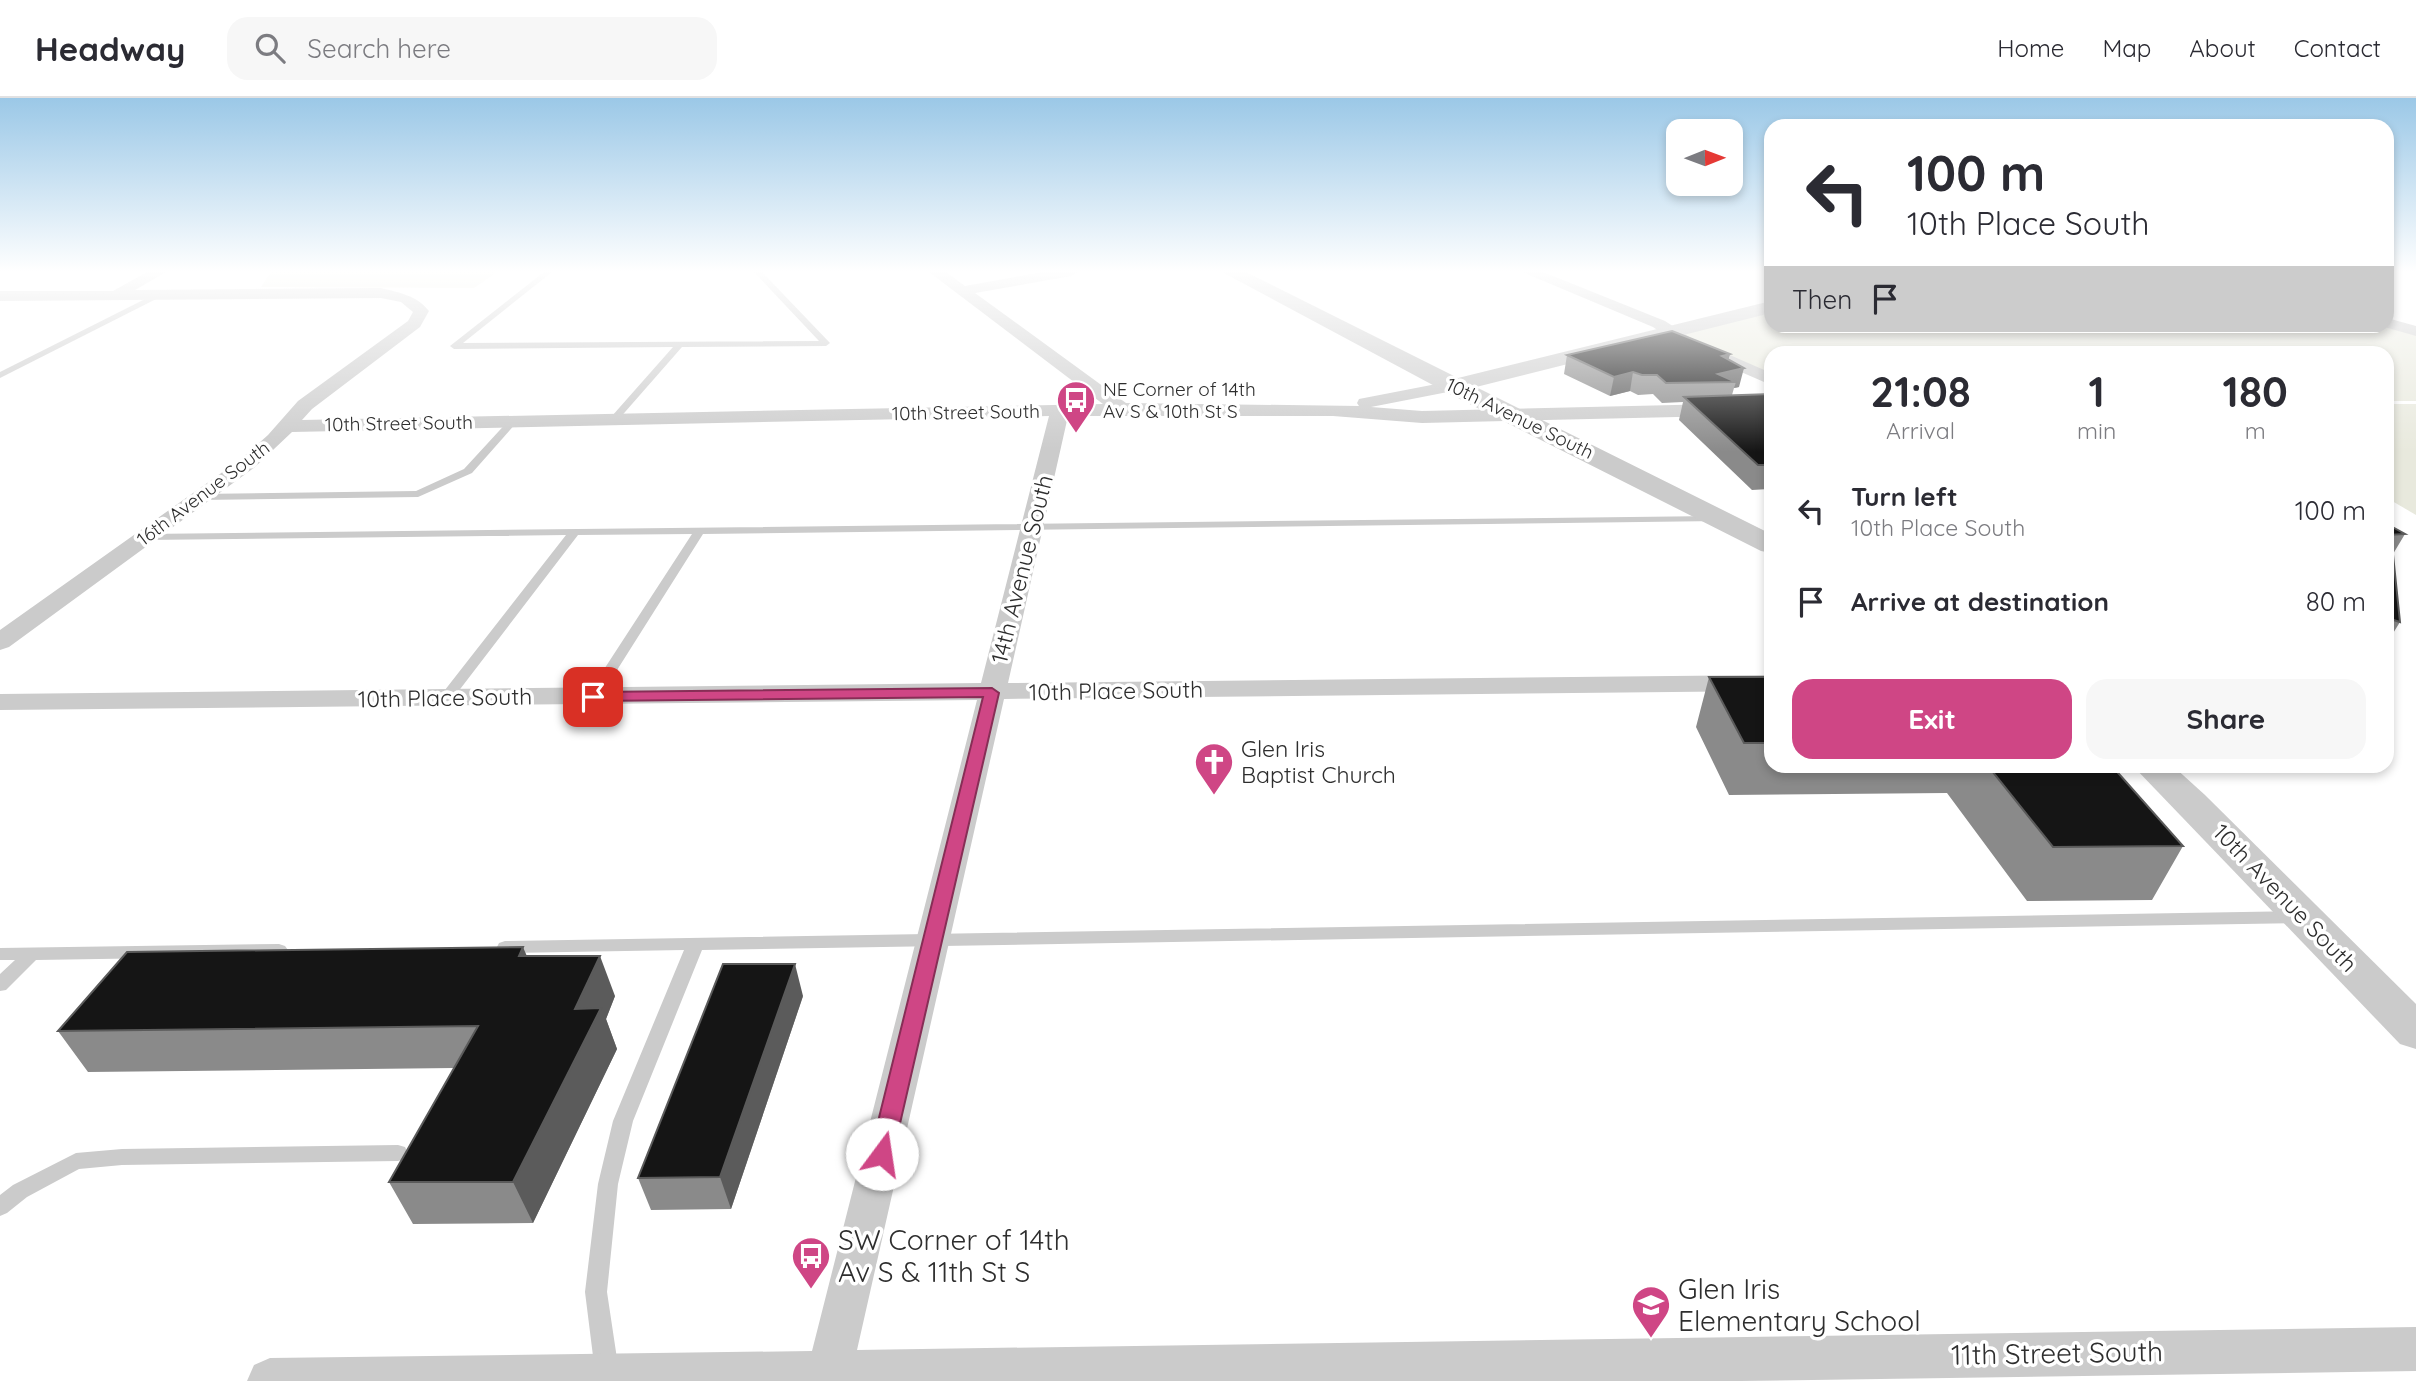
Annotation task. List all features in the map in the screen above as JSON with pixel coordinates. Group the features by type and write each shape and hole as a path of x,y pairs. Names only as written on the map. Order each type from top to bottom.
{"street":[{"name":"16th Avenue South","path":"0,642 247,463 287,426 305,405 403,332"},
{"path":"1017,332 1122,409"},
{"name":"10th Avenue South","path":"1347,332 1764,541"},
{"path":"1333,410 1452,386 1666,332 1764,377"},
{"name":"10th Street South","path":"287,426 1122,409 1333,410 1422,416 1764,409"},
{"name":"14th Avenue South","path":"828,1378 1060,410"},
{"name":"10th Place South","path":"0,702 1764,683"},
{"name":"10th Avenue South","path":"2159,773 2192,803 2416,1032"},
{"name":"11th Street South","path":"270,1381 608,1377 828,1378 2416,1349"}],"lane":[{"path":"0,375 86,332"},
{"path":"471,332 454,345 826,343 815,332"},
{"path":"615,418 680,344"},
{"path":"200,497 418,494 468,471 514,420"},
{"path":"145,537 1720,519"},
{"path":"593,697 699,531"},
{"path":"446,698 574,533"},
{"path":"488,948 2302,917"},
{"path":"608,1377 596,1292 608,1184 623,1121 695,945"},
{"path":"0,954 294,950"},
{"path":"0,985 31,954"},
{"path":"0,1207 28,1185 76,1161 122,1157 398,1153"}],"shaded area":[{"path":"1666,332 2416,332 2416,401 2394,401 2394,346 1764,346 1764,380"},
{"path":"2394,404 2416,404 2416,515 2394,502"}],"building":[{"path":"1674,332 1730,354 1722,356 1744,368 1718,374 1736,382 1666,383 1657,375 1633,372 1614,377 1567,355"},
{"path":"1764,394 1764,465 1758,465 1684,397"},
{"path":"2394,528 2405,534 2394,535"},
{"path":"2394,564 2400,622 2394,620"},
{"path":"1709,677 1764,677 1764,743 1744,743"},
{"path":"1994,773 2118,773 2183,846 2053,847"},
{"path":"523,947 519,956 600,956 575,1009 601,1008 513,1182 389,1182 478,1026 58,1031 127,952"},
{"path":"723,964 795,964 720,1177 638,1178"}],"place":[{"name":"NE Corner of 14th Av S & 10th St S","path":"1076,434"},
{"name":"Glen Iris Baptist Church","path":"1214,796"},
{"name":"SW Corner of 14th Av S & 11th St S","path":"811,1290"},
{"name":"Glen Iris Elementary School","path":"1651,1339"}],"route":[{"path":"593,697 992,693 882,1154"}]}
